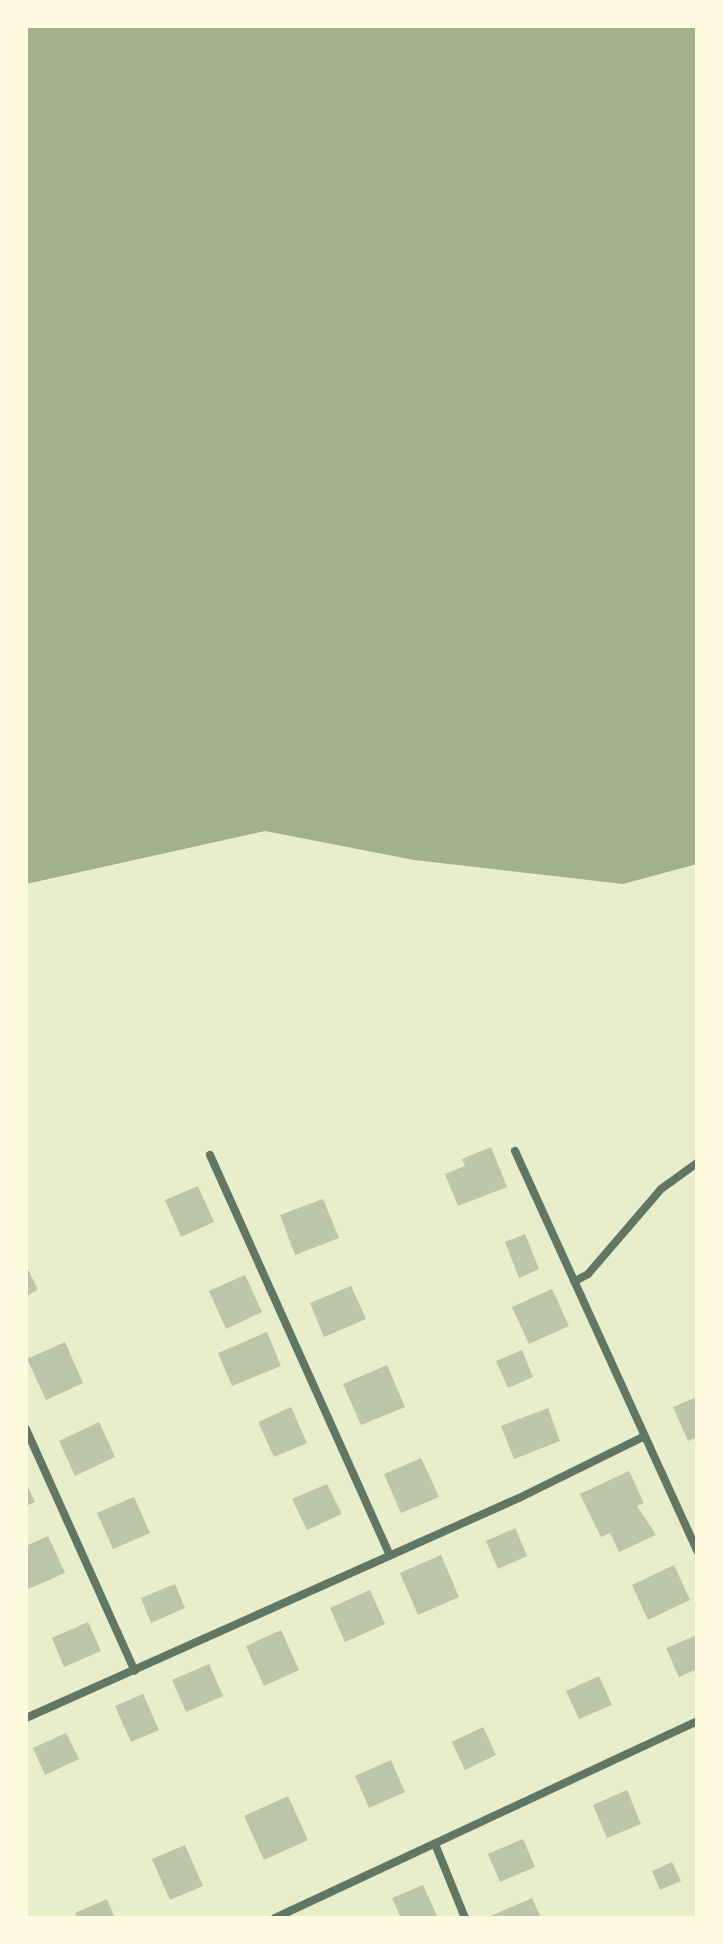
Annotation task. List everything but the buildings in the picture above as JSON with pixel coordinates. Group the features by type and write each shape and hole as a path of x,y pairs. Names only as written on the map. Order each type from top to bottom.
{"street":[{"path":"515,1151 697,1550"},
{"path":"210,1155 389,1554"},
{"path":"575,1281 588,1274 661,1189 697,1163"},
{"path":"26,1429 135,1671"},
{"path":"26,1718 135,1671 645,1436"},
{"path":"275,1918 697,1721"},
{"path":"435,1844 465,1918"}],"shaded area":[{"path":"26,26 697,26 697,864 623,884 414,860 265,831 26,884"}]}
